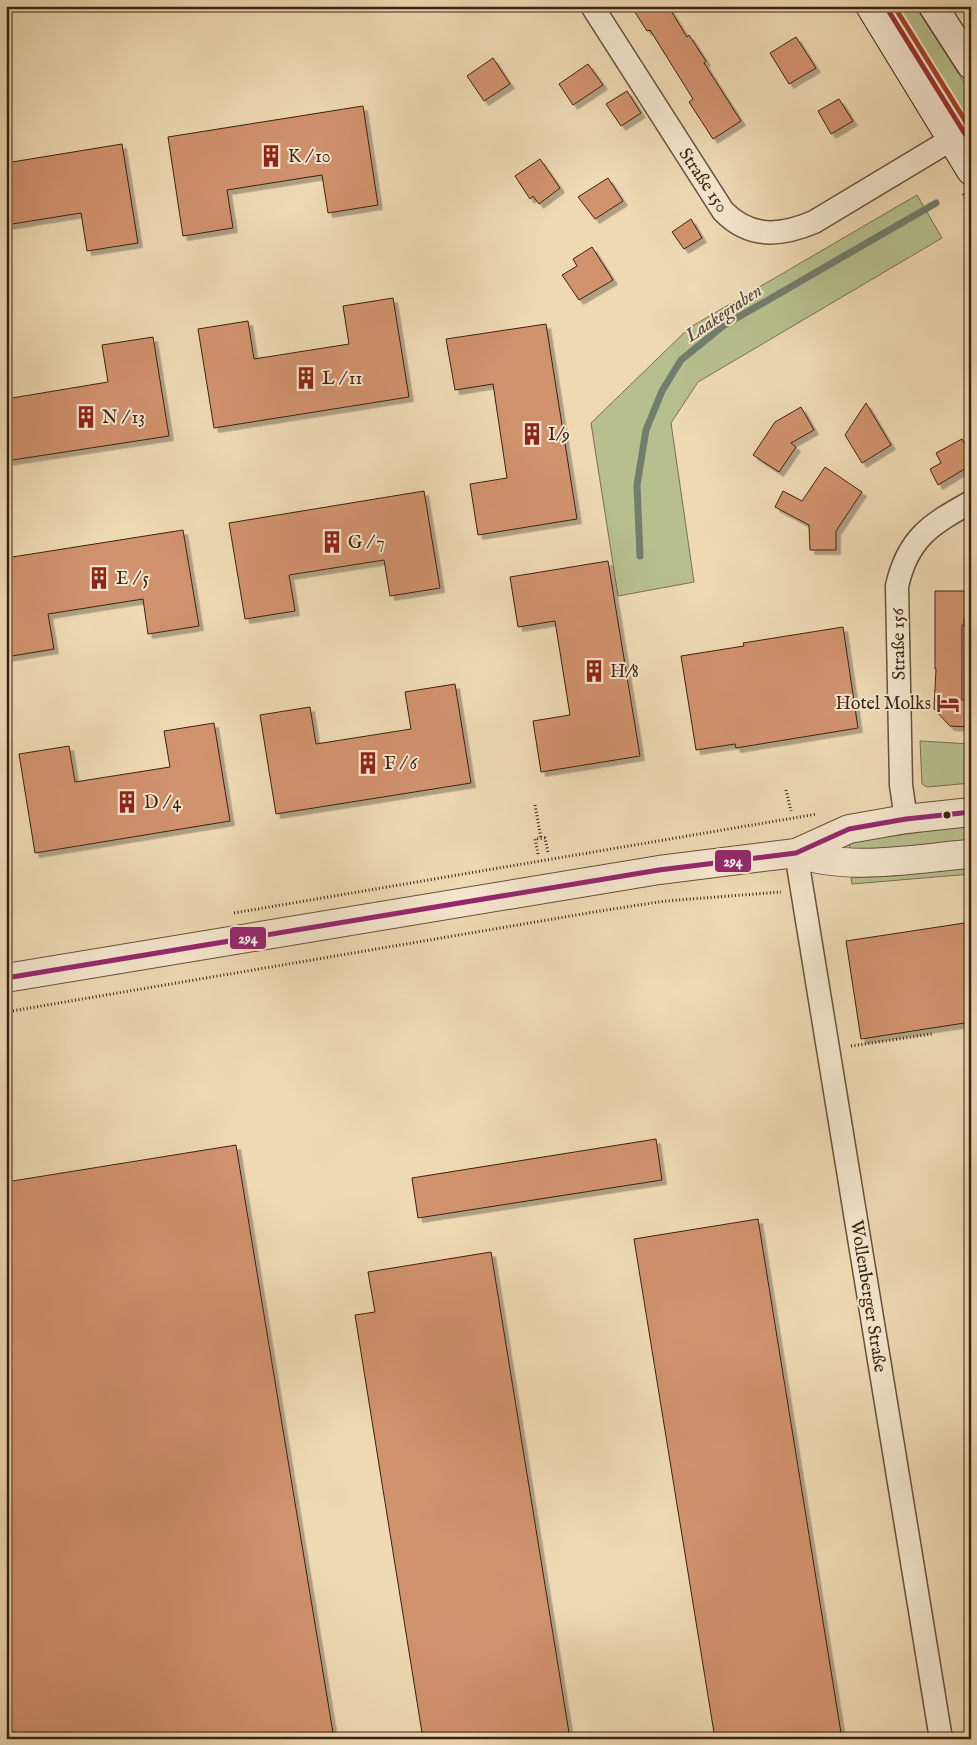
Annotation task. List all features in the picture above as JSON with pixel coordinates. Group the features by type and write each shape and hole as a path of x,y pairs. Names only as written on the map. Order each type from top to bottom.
{"street":[{"name":"Straße 150","path":"592,6 723,211 734,223 752,230 776,233 796,229 814,222 952,140"},
{"path":"870,6 971,171"},
{"path":"933,6 971,65"},
{"name":"Straße 156","path":"906,819 902,793 897,586 906,556 915,542 941,518 971,502"},
{"path":"6,978 659,870 796,854 849,829 906,819 971,812"},
{"path":"796,854 817,861 855,863 971,854"},
{"name":"Wollenberger Straße","path":"796,854 941,1739"}],"path":[{"path":"786,790 791,811"},
{"path":"535,805 541,838"},
{"path":"230,913 819,814"},
{"path":"538,854 534,839 546,838 548,852"},
{"path":"6,1012 656,902 802,891"},
{"path":"850,1047 932,1034"}],"green space":[{"path":"887,6 915,6 971,93 971,150 917,53"},
{"path":"917,195 942,238 698,382 671,423 694,582 618,596 591,423 689,328"},
{"path":"920,741 971,744 971,783 927,787 922,784"},
{"path":"971,825 971,846 850,855 849,842"},
{"path":"971,868 971,874 852,884 851,878"}],"building":[{"path":"631,6 668,6 687,37 689,35 706,61 704,63 741,121 713,139 689,102 693,99 650,30 647,31"},
{"path":"796,37 816,68 789,84 770,53"},
{"path":"493,58 510,84 484,101 467,76"},
{"path":"588,64 603,85 573,105 559,84"},
{"path":"627,91 641,113 621,126 606,104"},
{"path":"839,99 853,121 831,134 818,111"},
{"name":"K / 10","path":"363,106 378,205 328,213 322,175 227,190 233,228 183,236 168,137"},
{"path":"122,144 138,243 87,251 81,213 6,225 6,163"},
{"path":"540,159 560,188 539,204 533,196 530,199 515,176"},
{"path":"608,178 623,201 595,219 578,197"},
{"path":"691,219 702,238 684,249 672,232"},
{"path":"592,247 613,280 579,300 562,275 577,266 573,259"},
{"name":"L / 11","path":"393,298 409,397 214,428 198,329 248,321 254,359 349,344 343,306"},
{"name":"I/9","path":"546,324 577,519 478,535 470,484 507,478 493,384 455,390 446,339"},
{"name":"N / 13","path":"153,337 169,436 6,461 6,399 108,382 102,345"},
{"path":"866,403 891,445 862,463 845,435"},
{"path":"801,407 814,430 791,443 796,447 779,472 753,455 775,422"},
{"path":"962,439 971,454 971,465 938,485 930,469 941,463 936,453"},
{"path":"825,467 862,492 836,531 836,550 810,550 809,525 775,507 783,491 802,501"},
{"name":"G / 7","path":"424,491 440,588 390,596 384,560 289,575 295,611 245,619 229,523"},
{"name":"E / 5","path":"183,530 199,626 148,634 143,599 48,614 54,649 6,657 6,558"},
{"name":"H/8","path":"608,561 640,756 541,772 533,721 570,715 555,621 518,627 510,577"},
{"path":"935,591 966,591 966,618 964,618 964,625 962,625 962,700 971,700 971,727 950,726 934,709 936,669"},
{"path":"843,627 858,728 736,748 735,744 696,750 681,656 744,646 743,643"},
{"name":"F / 6","path":"455,684 471,783 276,814 260,715 310,707 316,744 411,729 405,692"},
{"name":"D / 4","path":"214,723 230,821 35,853 19,754 69,746 75,782 170,767 164,731"},
{"path":"971,922 971,1022 861,1039 846,941"},
{"path":"656,1139 662,1180 418,1218 412,1178"},
{"path":"236,1145 334,1739 6,1739 6,1182"},
{"path":"758,1219 842,1739 715,1739 634,1239"},
{"path":"491,1252 570,1739 423,1739 355,1315 375,1312 368,1272"}],"waterway":[{"name":"Laakegraben","path":"640,556 637,485 646,430 662,391 681,360 723,326 936,203"}],"transit line":[{"path":"894,6 971,130"},
{"path":"888,10 965,134"},
{"name":"294","path":"6,978 659,870 796,853 849,829 906,819 971,812"}],"place":[{"name":"K / 10","path":"271,156"},
{"name":"L / 11","path":"306,378"},
{"name":"N / 13","path":"86,417"},
{"name":"I/9","path":"532,434"},
{"name":"G / 7","path":"332,542"},
{"name":"E / 5","path":"99,578"},
{"name":"H/8","path":"594,671"},
{"name":"Hotel Molks","path":"948,703"},
{"name":"F / 6","path":"368,763"},
{"name":"D / 4","path":"127,802"}]}
